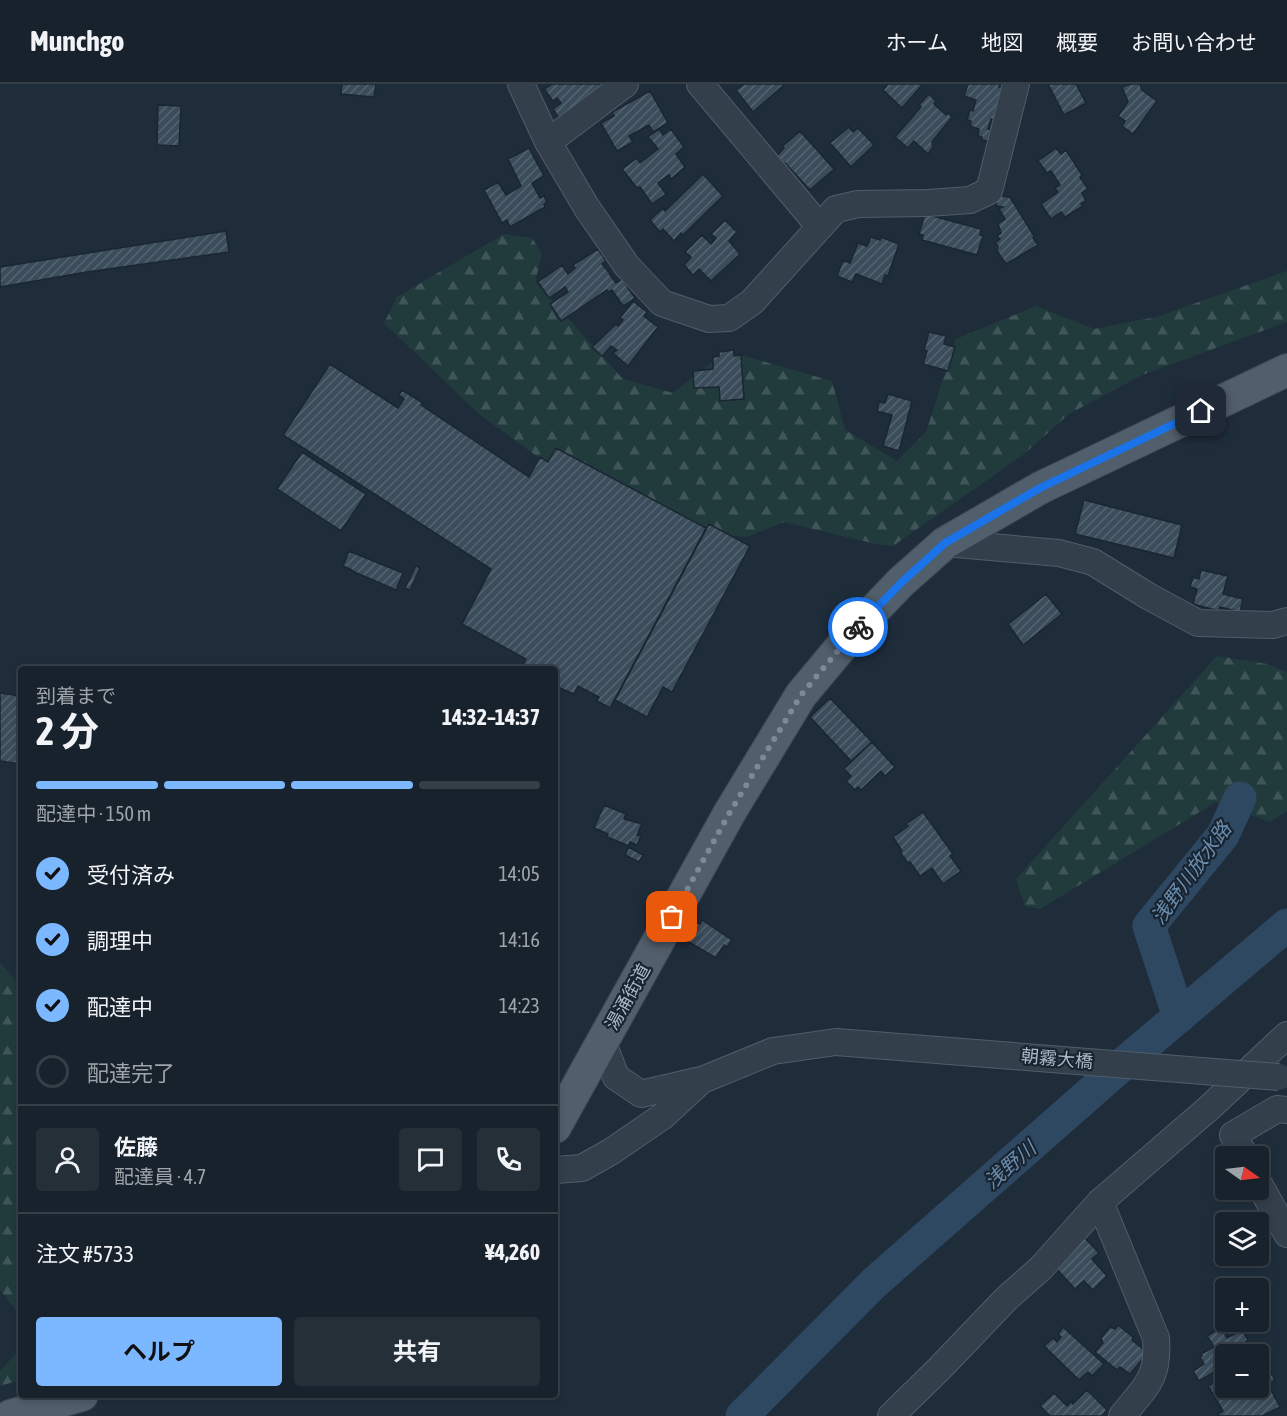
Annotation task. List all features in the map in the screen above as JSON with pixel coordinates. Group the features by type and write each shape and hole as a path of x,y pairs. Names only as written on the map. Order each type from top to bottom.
{"main road":[{"name":"湯涌街道","path":"558,1122 730,812 801,695 857,628 902,582 945,543 1040,488 1287,370"},
{"path":"10,1416 72,1398"}],"street":[{"path":"520,84 548,142 587,208 627,266 662,303 708,319 729,318 752,302 836,210 858,204 970,200 989,191 1016,84"},
{"path":"548,142 625,84"},
{"path":"700,84 820,227"},
{"path":"945,543 1059,553 1093,562 1198,623 1273,625 1287,621"},
{"path":"891,1416 1006,1299 1041,1268 1100,1202 1209,1108 1287,1035"},
{"name":"朝霧大橋","path":"702,1080 773,1050 836,1042 1283,1077"},
{"path":"603,1043 616,1077 641,1094 702,1080"},
{"path":"558,1170 582,1167 612,1151 663,1116 702,1080"},
{"path":"1239,1146 1233,1135 1277,1109 1287,1110"},
{"path":"1268,1200 1287,1234"},
{"path":"1100,1202 1156,1338 1157,1357 1152,1379 1122,1416"}],"green space":[{"path":"504,234 532,238 542,254 535,282 623,379 673,393 719,357 745,356 832,381 845,430 897,461 926,432 956,339 1036,306 1094,329 1156,317 1287,271 1287,322 1142,375 1069,414 1024,454 893,546 784,522 747,537 710,534 549,465 479,414 384,323 397,297"},
{"path":"1217,656 1267,664 1287,672 1287,811 1270,822 1216,802 1040,909 1025,906 1016,879"},
{"path":"0,963 18,983 18,1313 0,1290"},
{"path":"18,1351 18,1381 0,1386 0,1371"}],"building":[{"path":"342,84 376,84 374,97 341,94"},
{"path":"552,84 607,84 560,120 553,109 561,103 557,98 553,101 544,89"},
{"path":"744,84 785,84 753,112 736,90"},
{"path":"888,84 923,84 902,108 883,90"},
{"path":"968,84 1000,84 999,87 1005,88 995,120 991,119 988,129 996,131 992,142 982,140 982,137 978,136 979,129 970,126 971,121 967,120 976,100 964,96"},
{"path":"1048,84 1076,84 1086,103 1064,115"},
{"path":"1140,84 1142,90 1157,101 1133,134 1122,126 1125,121 1118,116 1128,102 1122,87"},
{"path":"650,91 668,123 653,132 649,125 629,136 633,142 617,151 601,123 614,116 612,112"},
{"path":"929,94 936,101 934,104 946,115 948,113 952,117 932,142 933,147 928,154 914,141 908,148 895,137"},
{"path":"929,94 936,101 934,104 946,115 948,113 952,117 932,142 933,147 928,154 914,141 908,148 895,137"},
{"path":"158,105 181,106 179,146 157,145"},
{"path":"849,127 853,132 858,128 874,145 851,167 830,143"},
{"path":"659,129 663,135 671,129 684,147 676,154 685,167 671,179 669,175 658,183 666,194 652,204 640,187 637,188 622,169 637,158 640,163 658,149 648,137"},
{"path":"800,131 834,169 810,190 785,163 782,167 774,159 784,148 783,146"},
{"path":"529,148 544,176 532,183 540,198 544,196 547,202 544,204 545,207 510,227 507,220 502,223 484,190 498,182 506,195 521,186 508,159"},
{"path":"1056,148 1061,154 1066,150 1088,189 1082,193 1086,201 1081,204 1083,206 1065,217 1061,212 1051,219 1041,204 1058,192 1055,188 1060,185 1051,171 1047,173 1038,161"},
{"path":"703,174 723,196 674,241 663,229 660,232 650,220 663,208 665,211"},
{"path":"998,196 1010,197 1038,245 1006,264 997,251 998,246 995,243 1000,239 997,236 1001,233 998,224 1005,219 999,209 1003,207 996,206"},
{"path":"925,214 981,229 980,235 983,236 977,255 922,240 923,235 919,234"},
{"path":"725,220 737,232 729,241 740,254 711,281 699,269 693,275 684,265 691,257 685,252 702,235 711,244 716,238 711,234"},
{"path":"226,231 229,252 0,287 0,267"},
{"path":"871,237 880,240 881,237 899,244 888,276 885,275 882,284 856,274 852,282 837,276 843,260 850,263 858,243 867,246"},
{"path":"598,249 606,261 602,264 616,283 622,279 635,298 623,306 612,290 609,292 607,290 561,321 550,304 568,292 565,287 549,298 538,282 562,265 568,274 575,268 573,265"},
{"path":"633,301 647,312 644,316 658,327 628,366 613,353 617,350 611,346 602,356 592,347 616,324 618,326 623,320 620,318"},
{"path":"929,332 946,336 944,344 955,347 948,371 923,364"},
{"path":"734,350 734,356 741,355 744,399 720,401 719,387 694,388 693,371 713,369 713,357 719,356 719,352"},
{"path":"330,364 398,408 404,399 399,395 402,390 529,477 540,457 548,462 556,448 706,528 610,708 597,701 599,697 578,686 574,694 558,687 558,666 522,666 526,659 462,624 491,569 283,435"},
{"path":"888,394 912,401 899,451 883,446 892,415 877,411 879,402 885,403"},
{"path":"302,452 366,494 341,531 277,489"},
{"path":"1084,500 1182,525 1174,558 1075,534"},
{"path":"709,524 750,546 672,692 663,687 647,717 615,700"},
{"path":"349,551 403,573 396,590 343,566"},
{"path":"416,566 420,568 410,590 405,588"},
{"path":"1201,570 1228,576 1223,594 1243,599 1240,612 1220,607 1219,611 1193,604 1197,589 1190,587 1193,577 1199,579"},
{"path":"1046,594 1062,614 1023,645 1008,624"},
{"path":"0,693 18,696 18,764 0,761"},
{"path":"830,698 872,742 851,761 810,717"},
{"path":"872,742 895,767 885,776 881,771 861,790 858,787 855,790 846,781 851,776 844,769"},
{"path":"604,805 626,814 624,819 642,824 637,835 641,836 637,845 630,842 629,846 607,837 608,834 594,828"},
{"path":"923,812 953,854 950,856 961,871 943,884 932,868 920,876 900,852 902,851 893,837"},
{"path":"629,847 643,855 639,862 625,855"},
{"path":"702,920 732,940 727,947 724,945 716,958 687,941 697,923 700,924"},
{"path":"1085,1238 1099,1253 1092,1259 1107,1276 1093,1290 1084,1281 1075,1289 1054,1266"},
{"path":"1118,1325 1148,1353 1130,1374 1120,1367 1117,1370 1095,1352 1103,1343 1101,1338 1110,1327 1115,1329"},
{"path":"1063,1327 1104,1364 1092,1376 1088,1372 1079,1380 1044,1346 1053,1338 1057,1342 1061,1337 1058,1334"},
{"path":"1215,1331 1224,1332 1227,1338 1243,1332 1248,1340 1245,1342 1246,1344 1215,1344 1215,1372 1199,1381 1193,1371 1204,1364 1200,1357 1201,1354 1214,1347 1207,1336"},
{"path":"1269,1369 1275,1380 1269,1383"},
{"path":"1215,1382 1215,1398 1208,1386"},
{"path":"1269,1386 1280,1407 1262,1416 1219,1416 1218,1414 1223,1411 1215,1398 1269,1398"},
{"path":"1087,1390 1107,1410 1102,1416 1050,1416 1040,1406 1054,1393 1067,1406 1072,1401 1073,1404"}],"waterway":[{"name":"浅野川放水路","path":"1179,1017 1149,926 1223,835 1240,798"},
{"name":"浅野川","path":"742,1416 874,1283 1130,1058 1287,925"}],"way so far":[{"path":"672,917 730,812 801,695 858,627"}],"route":[{"path":"858,627 902,582 945,543 1040,488 1201,411"}]}
